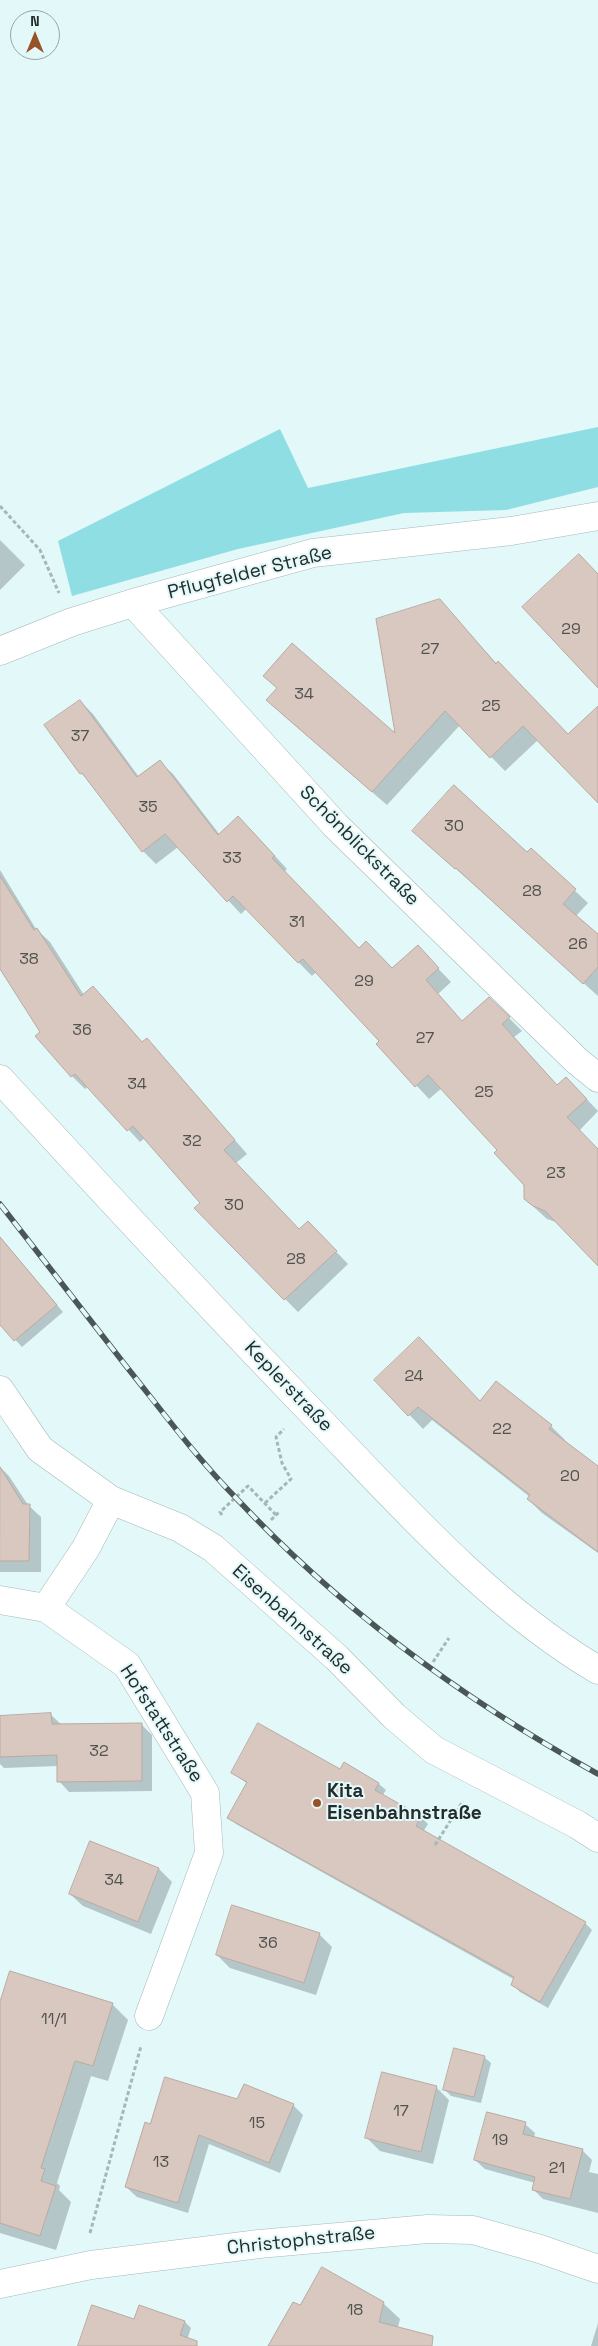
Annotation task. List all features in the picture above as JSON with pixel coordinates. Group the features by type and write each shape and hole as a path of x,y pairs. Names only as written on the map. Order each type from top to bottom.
{"street":[{"name":"Pflugfelder Straße","path":"0,650 72,622 133,603 313,553 511,531 598,516"},
{"name":"Schönblickstraße","path":"133,603 336,826 576,1060 598,1078"},
{"name":"Keplerstraße","path":"0,1079 194,1290 412,1517 492,1590 566,1651 598,1670"},
{"name":"Eisenbahnstraße","path":"0,1390 40,1449 111,1500 180,1528 213,1548 337,1658 395,1717 428,1744 578,1825 598,1838"},
{"path":"46,1608 86,1548 111,1500"},
{"name":"Hofstattstraße","path":"0,1600 46,1608 127,1665 205,1793 209,1853 149,2016"},
{"name":"Christophstraße","path":"0,2284 91,2265 259,2244 428,2229 472,2230 540,2249 598,2269"}],"path":[{"path":"0,506 40,550 72,622"},
{"path":"265,1503 291,1479 282,1464 276,1437 290,1424"},
{"path":"220,1512 248,1486 276,1515"},
{"path":"271,1520 280,1511"},
{"path":"433,1662 449,1638"},
{"path":"435,1845 481,1774"},
{"path":"91,2265 90,2234 149,2016"}],"shaded area":[{"path":"598,427 598,487 506,510 404,513 238,549 72,596 58,541 280,429 308,488"}],"building":[{"path":"579,554 598,574 598,688 522,607"},
{"path":"440,599 496,664 498,661 568,734 598,706 598,803 523,726 490,758 445,711 372,792 266,700 277,688 263,676 292,643 395,733 376,619"},
{"path":"80,700 137,777 160,760 218,835 238,816 275,856 272,858 359,948 366,941 392,968 418,945 439,968 426,980 462,1021 489,997 510,1017 502,1024 557,1085 566,1077 587,1099 567,1117 598,1149 598,1266 545,1211 533,1206 524,1199 524,1185 494,1153 497,1150 428,1075 415,1087 376,1044 379,1041 303,959 298,963 233,896 227,902 165,834 142,852 44,725"},
{"path":"454,785 527,852 531,848 576,889 563,904 598,934 598,967 583,984 456,868 412,831"},
{"path":"0,876 34,930 37,928 81,996 93,986 142,1042 147,1038 235,1140 224,1150 299,1229 308,1221 337,1251 284,1300 194,1208 200,1203 133,1126 127,1131 75,1074 71,1077 35,1036 40,1032 0,969"},
{"path":"0,1237 57,1305 14,1341 0,1325"},
{"path":"419,1337 480,1401 496,1381 552,1425 549,1429 598,1466 598,1552 527,1499 530,1495 418,1407 408,1416 374,1380"},
{"path":"0,1467 23,1504 30,1504 29,1561 0,1561"},
{"path":"51,1713 52,1724 142,1723 142,1781 57,1782 57,1755 0,1757 0,1716"},
{"path":"258,1723 340,1769 344,1762 379,1783 375,1790 421,1816 416,1826 586,1922 540,2002 511,1985 514,1977 227,1818 247,1782 231,1773"},
{"path":"90,1841 159,1868 138,1922 69,1894"},
{"path":"232,1905 320,1933 304,1983 216,1955"},
{"path":"10,1971 113,2003 93,2066 75,2061 41,2168 45,2169 41,2181 56,2186 40,2236 0,2223 0,2002"},
{"path":"454,2048 485,2056 474,2097 443,2090"},
{"path":"382,2072 437,2086 421,2152 365,2138"},
{"path":"165,2077 237,2099 244,2084 294,2104 269,2163 199,2135 178,2203 125,2187 145,2122 150,2124"},
{"path":"487,2112 526,2122 523,2134 583,2149 570,2199 532,2190 535,2177 474,2160"},
{"path":"322,2267 384,2302 379,2322 433,2336 432,2346 268,2346 293,2302 300,2305"},
{"path":"92,2305 134,2319 139,2305 185,2321 180,2335 197,2341 197,2346 78,2346"}],"railway":[{"path":"0,1204 193,1450 276,1539 361,1615 452,1684 548,1745 598,1774"}],"place":[{"name":"Kita Eisenbahnstraße","path":"317,1803"}]}
